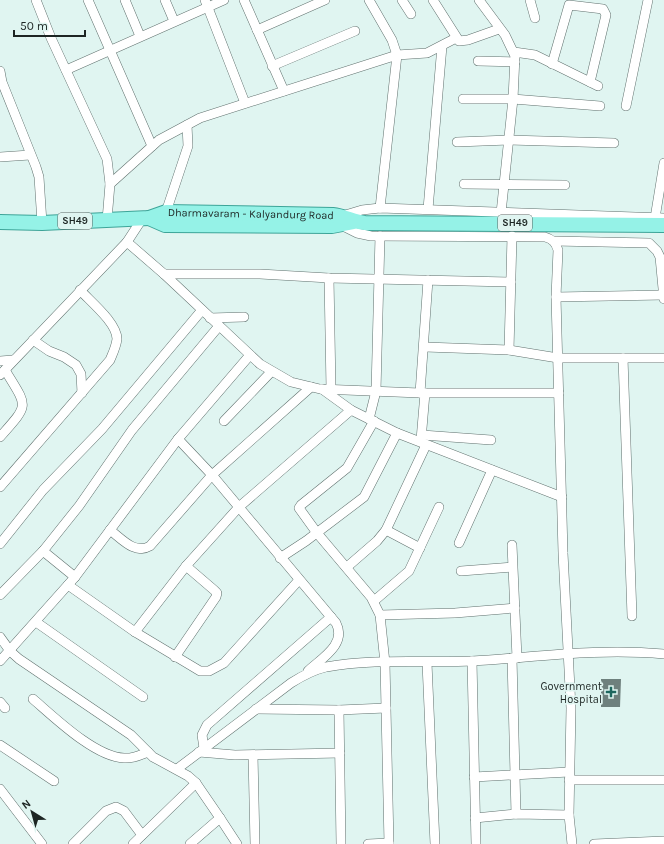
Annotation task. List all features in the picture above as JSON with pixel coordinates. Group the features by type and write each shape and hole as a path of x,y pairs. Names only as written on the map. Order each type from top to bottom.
{"main road":[{"name":"Dharmavaram - Kalyandurg Road","path":"0,222 42,223 146,219 166,212 350,221"},
{"name":"Dharmavaram - Kalyandurg Road","path":"146,219 165,225 350,221 661,220"}],"street":[{"path":"36,0 107,159 110,184 107,220"},
{"path":"88,0 152,146"},
{"path":"125,0 140,36"},
{"path":"164,0 174,21"},
{"path":"66,70 174,21 206,3 224,0"},
{"path":"244,0 284,91"},
{"path":"256,30 325,0"},
{"path":"368,0 392,40 397,55 380,208"},
{"path":"402,0 411,14"},
{"path":"433,0 459,41 468,40 499,29"},
{"path":"479,0 499,29 506,35 514,52 515,62 514,99 500,213"},
{"path":"530,0 535,18"},
{"path":"626,106 648,0"},
{"path":"206,3 246,103"},
{"path":"514,52 535,55 552,64 594,84 606,15 603,9 569,5 552,64"},
{"path":"272,66 355,31"},
{"path":"110,184 152,146 207,115 397,55 427,53 456,38"},
{"path":"428,209 442,46"},
{"path":"478,62 515,62"},
{"path":"0,70 2,82 39,177 42,223"},
{"path":"463,99 514,99 600,106"},
{"path":"166,212 188,146 187,125"},
{"path":"457,142 509,140 614,144"},
{"path":"0,157 30,154"},
{"path":"556,297 664,297 660,257 657,251 649,243 641,241 554,241 545,237 512,236 380,236 361,234 350,221 362,210 380,208 661,220 664,164"},
{"path":"464,184 565,186"},
{"path":"0,437 19,415 23,406 22,398 1,365 13,360 33,340 127,242 146,219"},
{"path":"368,844 389,844 385,663 380,615 374,601 299,508 347,468 371,420 376,391 380,236"},
{"path":"509,350 512,236"},
{"path":"554,241 558,250 556,297 563,553 571,708 569,815 572,844"},
{"path":"127,242 164,274 250,355 271,372 291,382 311,387 331,389 423,393 559,393"},
{"path":"164,274 260,274 329,278 511,282"},
{"path":"329,278 331,389"},
{"path":"347,567 377,541 386,530 423,441 423,393 428,280"},
{"path":"0,487 110,360 115,348 117,338 113,327 106,317 80,290"},
{"path":"0,544 43,490 102,429 202,310"},
{"path":"210,318 244,317"},
{"path":"0,595 43,551 79,506 132,430 218,326"},
{"path":"33,340 49,351 64,357 76,365 81,374 82,393"},
{"path":"425,347 509,350 558,358 664,358"},
{"path":"0,661 75,577 178,439 250,355"},
{"path":"623,358 632,616"},
{"path":"224,421 271,372"},
{"path":"110,530 138,550 144,549 154,542 212,475 311,387"},
{"path":"320,388 351,410 397,433 423,441 562,497"},
{"path":"136,632 186,566 239,507 351,410"},
{"path":"280,558 364,497 397,433"},
{"path":"177,769 301,677 339,641 339,629 331,617 212,475 178,439"},
{"path":"423,441 491,440"},
{"path":"459,544 492,470"},
{"path":"374,601 409,571 439,507"},
{"path":"386,530 420,548"},
{"path":"512,545 515,608 514,658 516,814"},
{"path":"43,551 75,577"},
{"path":"175,657 216,597 217,593 186,566"},
{"path":"461,571 512,567"},
{"path":"68,585 136,632 200,672 218,668 299,580"},
{"path":"380,615 455,613 515,608"},
{"path":"201,750 202,735 207,725 331,617"},
{"path":"36,622 143,697"},
{"path":"0,637 10,651 25,663 131,735 159,761 177,769 196,783 237,844"},
{"path":"301,677 325,668 385,663 472,661 569,652 664,654"},
{"path":"472,661 476,844"},
{"path":"427,662 435,844"},
{"path":"33,699 68,729 107,754 131,758 148,752"},
{"path":"256,709 340,710 386,708"},
{"path":"340,710 341,844"},
{"path":"0,745 54,781"},
{"path":"201,750 218,755 340,753"},
{"path":"253,755 255,844"},
{"path":"474,777 516,774 664,780"},
{"path":"133,844 196,783"},
{"path":"0,789 42,844"},
{"path":"73,844 106,811 116,807 124,811 142,835"},
{"path":"475,818 516,814 569,815"},
{"path":"190,844 220,818"},
{"path":"594,844 664,841"}],"building":[{"path":"601,679 621,679 620,707 601,707"}],"place":[{"name":"Government Hospital","path":"611,692"}]}
